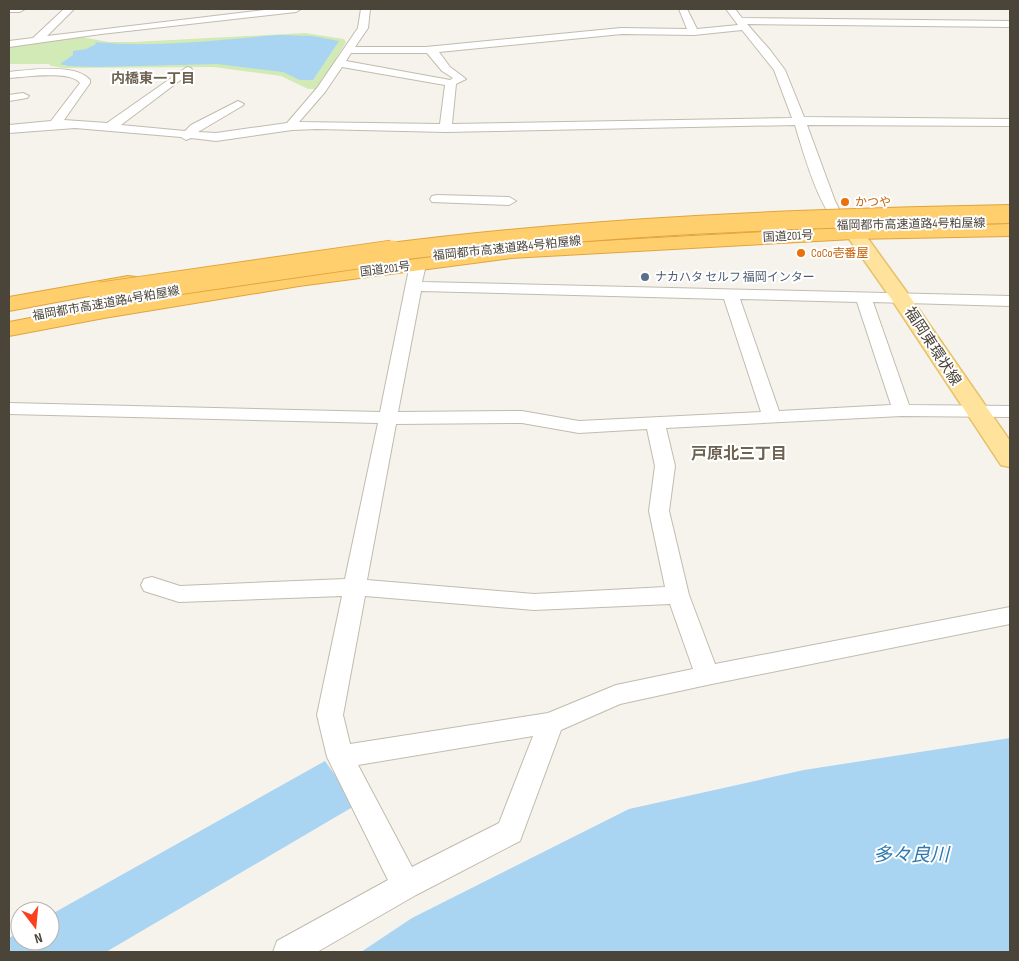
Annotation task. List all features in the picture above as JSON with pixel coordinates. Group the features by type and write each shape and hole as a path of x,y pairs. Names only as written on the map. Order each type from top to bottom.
{"highway":[{"name":"国道201号","path":"9,304 161,276 284,257 429,240 687,217 833,211 1010,208"},
{"name":"福岡都市高速道路4号粕屋線","path":"9,312 100,294 290,265 511,238 605,230 784,220 1010,214"},
{"name":"福岡都市高速道路4号粕屋線","path":"9,320 104,302 294,272 510,247 602,238 785,228 1010,221"},
{"name":"国道201号","path":"9,329 175,299 299,280 512,252 854,233 1010,230"}],"main road":[{"name":"福岡東環状線","path":"854,233 901,298 1010,459"}],"street":[{"path":"9,10 20,9"},
{"path":"37,39 69,9"},
{"path":"9,44 37,39 182,26 280,14 296,9"},
{"path":"292,126 293,121 321,90 363,28 365,9"},
{"path":"683,9 694,32"},
{"path":"730,9 741,24 776,62 828,201 833,211 854,233"},
{"path":"348,50 426,50 616,33 626,30 694,32 741,24 942,20 1010,24"},
{"path":"340,63 451,83 461,78 444,67 443,62 434,52 426,50"},
{"path":"9,75 70,74 83,77 92,68"},
{"path":"110,127 187,70"},
{"path":"55,124 85,84 86,80 83,77"},
{"path":"446,128 451,83"},
{"path":"9,98 23,96"},
{"path":"186,136 195,128 238,104"},
{"path":"9,130 55,124 110,127 208,137 234,136 292,126 446,128 800,123 1005,125 1010,138"},
{"path":"437,200 509,201"},
{"path":"406,885 340,757 330,715 414,286 416,265"},
{"path":"414,286 731,296 1010,301"},
{"path":"731,296 772,417"},
{"path":"863,297 902,410"},
{"path":"9,408 388,418 522,417 579,427 902,410 1010,412"},
{"path":"655,424 664,466 659,511 678,595 707,676"},
{"path":"152,585 179,594 355,587 534,602 678,595"},
{"path":"340,757 551,723 616,695 1010,616"},
{"path":"288,952 406,885 510,832 551,723"}],"green space":[{"path":"305,33 344,39 346,42 318,89 308,89 281,76 214,67 64,68 49,64 9,64 9,47 76,36 109,42 134,42"}],"water":[{"path":"278,35 312,36 339,41 313,80 300,80 283,72 217,64 96,67 60,64 73,55 73,51 86,49 96,44 95,42 163,44"},
{"name":"多々良川","path":"1010,738 1010,952 361,952 412,918 629,809 804,770"},
{"path":"325,761 356,805 106,952 9,952 10,937 10,951 60,951 60,909"}],"place":[{"name":"かつや","path":"845,202"},
{"name":"CoCo壱番屋","path":"801,253"},
{"name":"ナカハタ セルフ 福岡インター","path":"645,277"}],"district":[{"name":"内橋東一丁目","path":"153,78"},
{"name":"戸原北三丁目","path":"739,453"}]}
